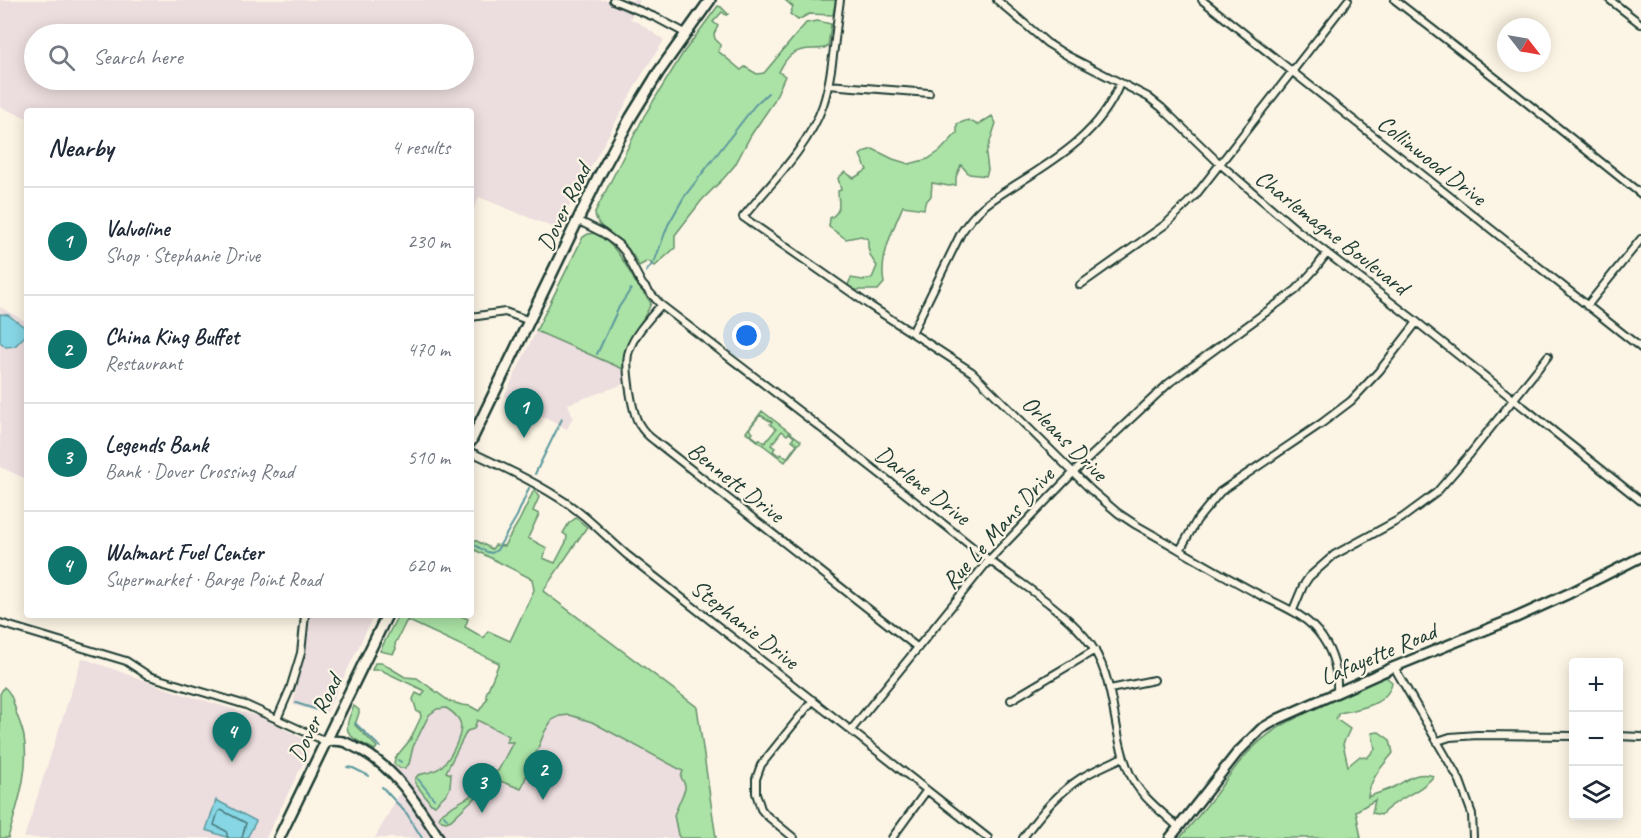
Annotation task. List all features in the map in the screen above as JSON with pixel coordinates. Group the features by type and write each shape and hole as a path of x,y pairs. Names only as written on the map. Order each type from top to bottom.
{"main road":[{"name":"Dover Road","path":"474,435 569,241 577,220 631,117 685,33 710,0"},
{"name":"Lafayette Road","path":"1170,838 1237,753 1261,729 1278,719 1394,667 1515,618 1641,557"},
{"name":"Dover Road","path":"279,838 386,618"},
{"path":"325,741 343,741 366,753 385,767 417,803 439,838"}],"street":[{"path":"613,0 657,18 685,33"},
{"path":"840,0 828,85 929,93"},
{"name":"Charlemagne Boulevard","path":"997,0 1047,43 1148,97 1290,225 1417,322 1641,501"},
{"name":"Collinwood Drive","path":"1202,0 1641,348"},
{"path":"1080,285 1166,224 1195,196 1348,0"},
{"path":"1395,0 1641,194"},
{"path":"1610,0 1641,24"},
{"path":"912,333 970,219 997,195 1075,146 1102,116 1120,83"},
{"name":"Orleans Drive","path":"828,85 823,106 803,142 743,217 868,305 972,372 1091,490 1118,513 1262,596 1293,610 1306,620 1319,633 1329,650 1338,676 1337,692"},
{"name":"Darlene Drive","path":"577,220 603,233 625,252 642,284 661,305 989,560 1066,617 1095,650 1102,666 1110,689 1123,757 1131,776 1143,794 1178,827"},
{"path":"1587,306 1641,239"},
{"name":"Rue Le Mans Drive","path":"851,730 989,560 1074,472 1169,384 1296,290 1316,269 1327,253"},
{"name":"Bennett Drive","path":"661,305 635,337 627,354 627,372 636,418 643,431 918,648"},
{"path":"474,317 505,312 530,321"},
{"path":"1180,550 1197,520 1220,492 1351,401 1380,370 1417,322"},
{"path":"1293,610 1309,577 1334,555 1402,518 1436,493 1548,356"},
{"name":"Stephanie Drive","path":"474,454 560,498 582,514 627,555 988,838"},
{"path":"277,719 290,689 301,653 305,618"},
{"path":"0,623 126,661 149,676 246,705 325,741"},
{"path":"1011,700 1095,650"},
{"path":"1394,667 1460,781 1472,814 1473,838"},
{"path":"1110,689 1154,680"},
{"path":"794,838 761,809 756,793 756,779 761,765 813,700"},
{"path":"1438,741 1450,736 1569,736"},
{"path":"1623,736 1641,736"},
{"path":"1023,838 1043,812 1070,786 1123,757"},
{"path":"892,838 927,790"}],"shaded area":[{"path":"0,0 640,0 630,19 664,40 638,81 557,229 479,197 474,208 474,108 24,108 24,117 0,107"},
{"path":"0,307 24,320 24,478 0,467"},
{"path":"536,331 623,369 624,384 568,404 573,417 567,429 504,397"},
{"path":"309,618 373,618 326,714 293,705"},
{"path":"82,658 179,693 260,717 302,738 308,745 308,753 266,838 24,838"},
{"path":"435,697 477,719 697,707 716,838 375,838 405,784 392,770 411,745"}],"green space":[{"path":"785,0 836,0 833,15 809,14 798,20 790,14 793,7"},
{"path":"718,6 728,14 722,12 713,22 718,26 714,34 715,39 721,45 718,51 741,70 745,67 757,74 764,73 806,23 818,21 831,24 828,47 801,50 788,57 779,72 785,76 773,103 751,135 735,165 702,200 675,235 675,248 655,266 648,261 639,266 623,243 601,226 595,212 644,116 683,53"},
{"path":"992,116 996,123 986,154 988,170 986,176 969,174 961,165 956,177 956,185 932,183 931,196 925,203 924,209 903,206 885,254 884,283 878,290 853,290 847,287 851,278 863,280 872,278 877,266 872,260 868,239 861,236 846,239 829,227 830,218 837,213 839,206 838,191 841,190 838,178 845,172 854,178 867,170 860,155 873,149 909,164 928,159 940,151 957,133 957,124 968,120 978,125"},
{"path":"595,233 608,242 618,254 651,303 629,341 623,369 536,331 583,237"},
{"path":"762,411 801,441 785,462 746,432","holes":["760,415 772,422 770,424 776,429 765,443 751,435 753,433 749,429","782,431 794,437 792,440 797,444 787,458 773,451 775,448 771,445"]},
{"path":"534,490 539,497 533,511 539,514 528,538 547,548 543,558 555,563 566,542 567,536 563,533 569,523 576,518 587,527 543,591 697,707 716,838 680,838 678,835 674,815 685,789 681,777 683,771 592,722 570,715 552,720 545,731 521,789 498,780 446,822 439,818 441,814 475,793 490,773 498,771 513,742 506,742 509,736 477,720 474,729 467,731 446,772 451,774 448,792 435,805 431,804 415,783 415,779 418,775 441,767 452,752 461,727 454,714 446,708 437,709 429,715 413,747 409,764 405,768 400,768 394,764 395,758 410,740 421,717 413,699 416,693 422,696 425,691 381,670 372,670 375,663 382,663 405,677 417,678 449,701 470,706 479,711 487,699 486,694 499,663 407,620 395,644 396,649 393,654 380,651 396,618 466,618 468,619 465,627 484,638 488,631 510,641 534,590 532,579 474,550 474,540 492,549 495,545 504,546"},
{"path":"1386,677 1392,682 1385,696 1371,705 1339,713 1336,719 1350,729 1343,744 1348,766 1360,756 1367,758 1375,749 1372,733 1379,732 1390,740 1393,753 1374,778 1368,797 1416,775 1434,776 1381,815 1372,813 1375,800 1356,811 1361,838 1180,838 1243,758 1259,742 1291,720 1357,687"},
{"path":"4,687 11,696 23,732 25,763 22,788 8,838 0,838 0,694"},
{"path":"354,706 359,710 355,725 377,747 375,750 353,738 347,729"}],"water":[{"path":"0,314 8,315 24,327 24,337 15,346 6,347 0,342"},
{"path":"216,800 256,821 247,838 229,838 206,830"}],"waterway":[{"path":"646,272 655,260 668,225 684,197 755,105 768,93"},
{"path":"597,354 619,307 631,289"},
{"path":"535,474 562,419"},
{"path":"474,545 487,552 492,553 497,550 517,516 529,488"},
{"path":"296,703 321,711"},
{"path":"355,723 380,747"},
{"path":"347,767 369,776"},
{"path":"418,779 434,799"},
{"path":"382,787 407,814 422,838"},
{"path":"444,815 447,819"}],"place":[{"name":"Valvoline","path":"524,438"},
{"name":"Walmart Fuel Center","path":"232,762"},
{"name":"China King Buffet","path":"543,800"},
{"name":"Legends Bank","path":"482,813"}]}
